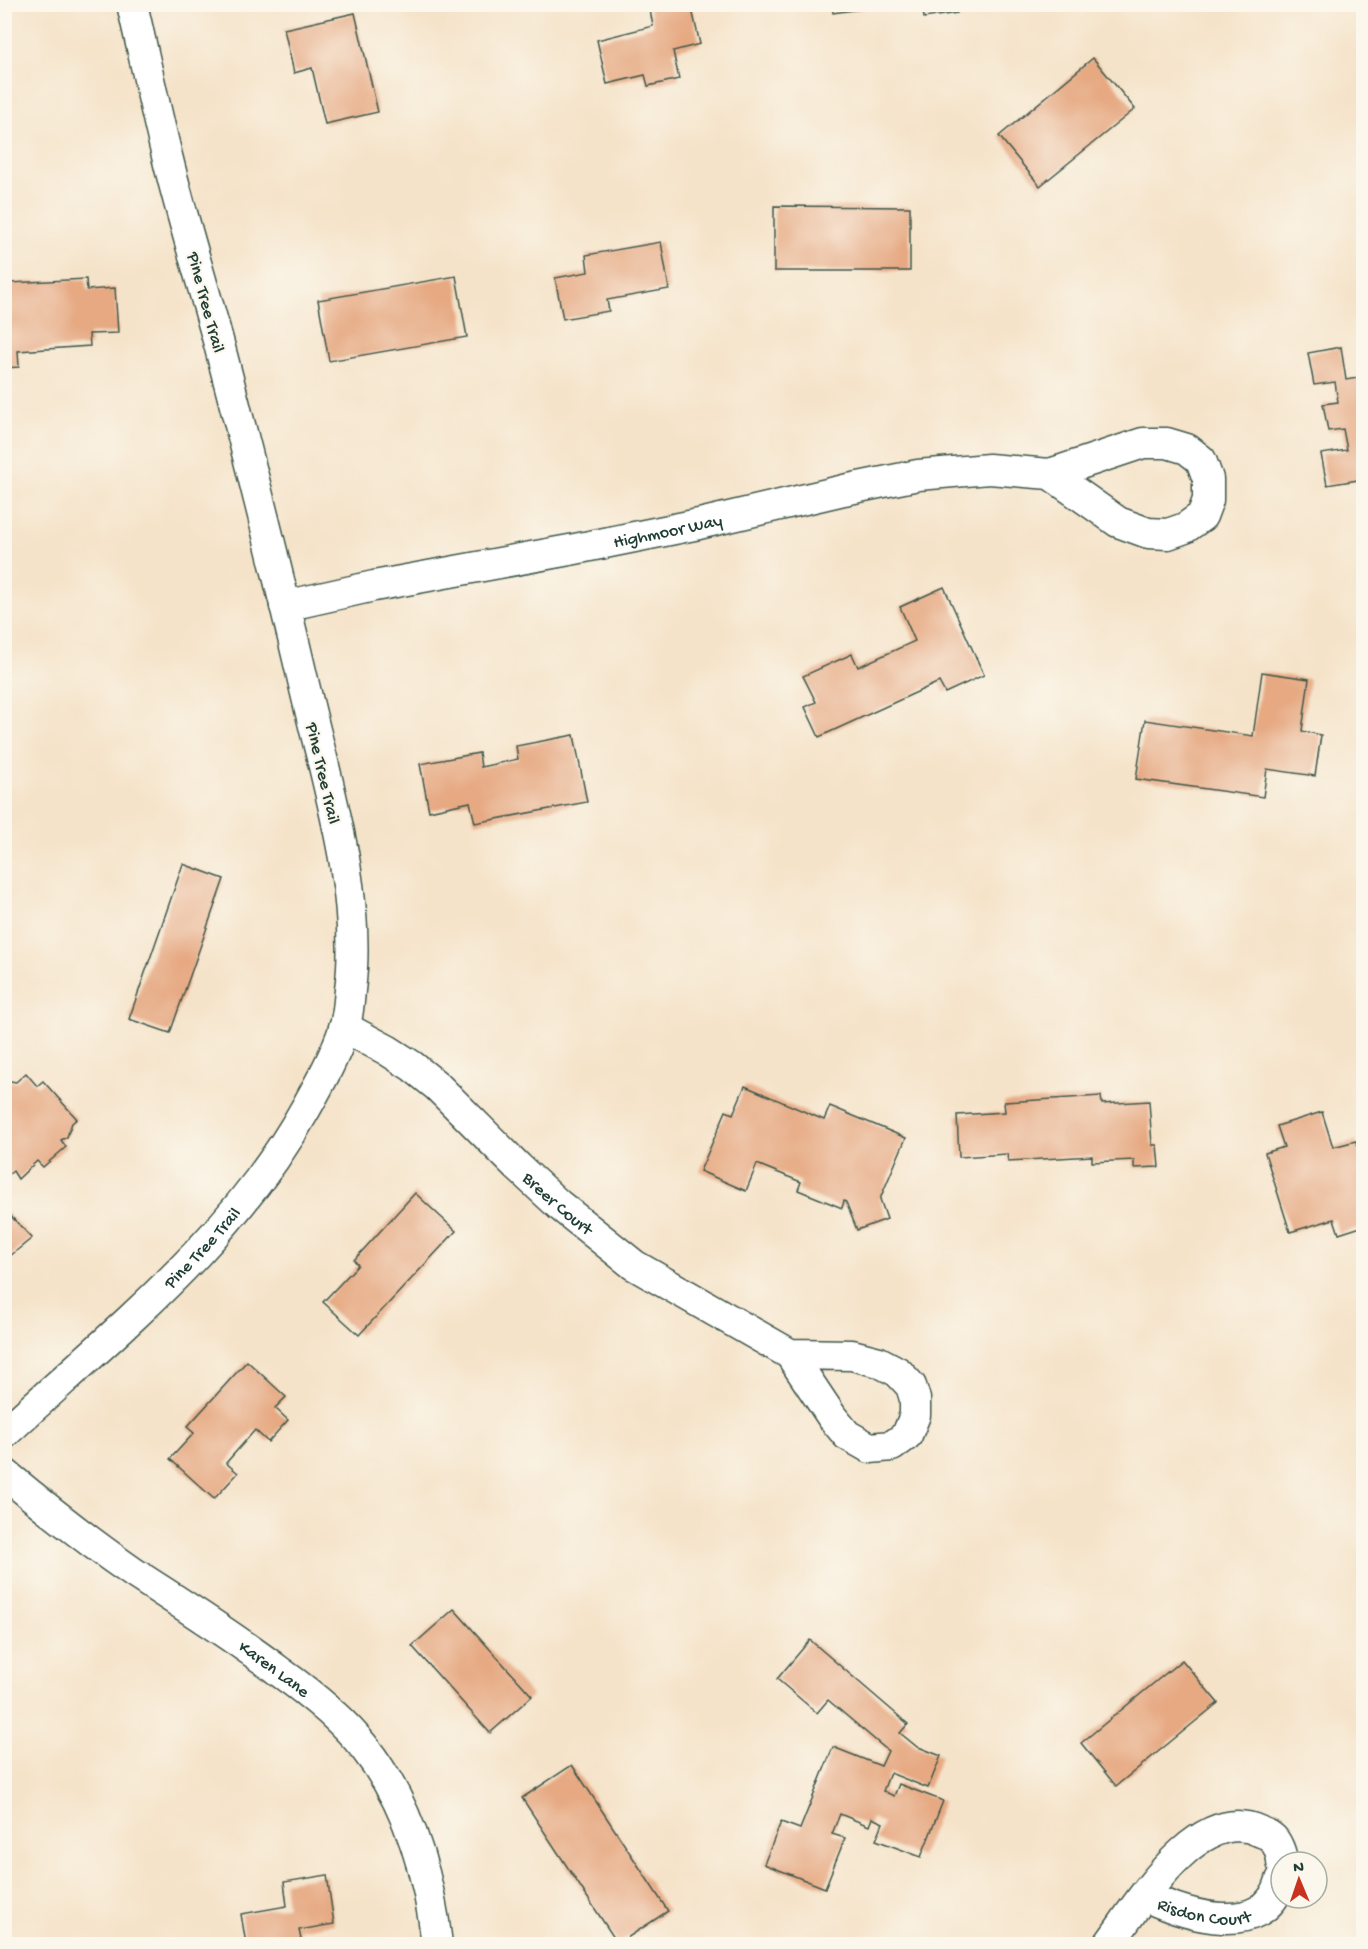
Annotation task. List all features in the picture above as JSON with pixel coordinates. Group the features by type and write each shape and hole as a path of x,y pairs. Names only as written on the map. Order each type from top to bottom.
{"street":[{"name":"Pine Tree Trail","path":"4,1434 132,1319 213,1237 252,1189 292,1133 319,1085 344,1027 353,964 352,916 345,864 333,807 218,342 169,162 132,4"},
{"name":"Highmoor Way","path":"285,606 374,586 687,526 918,475 989,469 1050,474 1143,442 1167,443 1187,449 1202,460 1209,479 1208,500 1202,516 1185,528 1168,534 1148,533 1118,522 1050,474"},
{"name":"Breer Court","path":"344,1027 387,1050 437,1086 559,1205 634,1265 790,1354"},
{"name":"Karen Lane","path":"4,1473 86,1539 243,1644 293,1681 350,1731 384,1776 408,1823 427,1878 437,1944"},
{"name":"Risdon Court","path":"1109,1944 1168,1867 1186,1848 1208,1834 1231,1827 1251,1828 1272,1837 1278,1850"},
{"name":"Risdon Court","path":"1145,1896 1168,1907 1218,1918 1243,1917 1264,1908 1269,1902"}],"building":[{"path":"832,4 882,4 882,6 833,13"},
{"path":"922,4 956,4 957,13 924,18"},
{"path":"649,5 691,5 700,44 673,51 679,79 648,86 645,75 607,84 597,40 653,26"},
{"path":"355,13 378,112 325,124 312,68 294,73 284,29"},
{"path":"1093,58 1135,109 1040,186 999,136"},
{"path":"774,206 910,207 910,271 774,271"},
{"path":"661,242 669,289 607,300 609,311 563,319 555,278 588,272 586,255"},
{"path":"9,255 10,283 86,279 87,290 115,288 118,333 89,334 90,346 18,351 19,367 4,368 4,256"},
{"path":"456,276 467,337 329,361 318,300"},
{"path":"1341,347 1346,380 1364,377 1364,479 1327,485 1321,454 1347,450 1343,429 1328,431 1323,404 1338,402 1335,382 1314,385 1308,353"},
{"path":"944,587 984,675 945,693 939,682 819,737 805,707 816,702 803,676 852,654 858,667 915,641 900,607"},
{"path":"1262,672 1309,679 1302,731 1321,735 1315,776 1267,769 1263,797 1136,779 1145,720 1253,736"},
{"path":"574,735 587,802 475,823 470,802 429,811 420,764 479,753 481,767 518,759 516,746"},
{"path":"183,864 224,879 170,1033 129,1019"},
{"path":"26,1073 37,1086 43,1081 77,1119 72,1123 67,1137 61,1140 66,1147 43,1167 37,1161 18,1179 13,1171 4,1178 4,1080 16,1082"},
{"path":"745,1086 824,1120 830,1106 906,1138 880,1199 887,1219 857,1230 846,1202 844,1201 842,1208 798,1190 801,1182 757,1164 746,1191 700,1171 726,1111 733,1114"},
{"path":"1101,1096 1102,1104 1149,1101 1152,1145 1157,1145 1159,1167 1134,1168 1134,1160 1092,1162 1092,1156 1008,1161 1007,1154 959,1157 957,1115 1005,1112 1004,1102"},
{"path":"1322,1112 1333,1147 1356,1141 1359,1151 1364,1150 1364,1226 1339,1234 1334,1219 1290,1232 1265,1153 1284,1147 1277,1126"},
{"path":"415,1193 456,1231 359,1335 323,1302 358,1265 354,1260"},
{"path":"4,1209 32,1238 4,1261"},
{"path":"247,1361 286,1397 275,1408 288,1420 268,1442 255,1430 226,1463 238,1473 214,1499 170,1459 194,1433 187,1427"},
{"path":"454,1609 532,1696 490,1733 412,1646"},
{"path":"810,1640 908,1724 900,1733 916,1746 941,1756 928,1788 890,1773 883,1791 894,1796 899,1784 943,1801 921,1857 876,1840 883,1823 872,1818 869,1826 840,1814 832,1834 845,1838 825,1888 764,1864 781,1822 800,1829 833,1747 881,1766 888,1751 828,1700 817,1713 777,1679"},
{"path":"1182,1660 1218,1703 1116,1786 1081,1743"},
{"path":"572,1765 668,1911 618,1944 522,1798"},
{"path":"327,1875 334,1924 299,1930 302,1944 246,1944 241,1914 287,1906 284,1882"}]}
